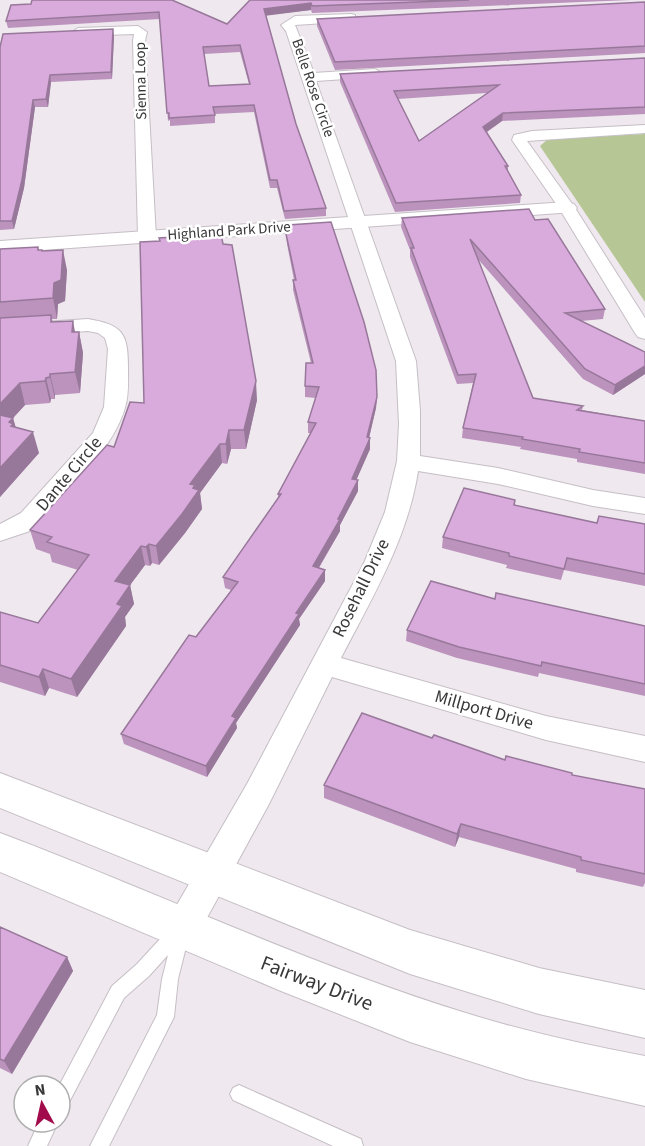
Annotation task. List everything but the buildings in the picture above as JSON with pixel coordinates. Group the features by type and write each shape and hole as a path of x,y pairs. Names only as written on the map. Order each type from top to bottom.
{"main road":[{"path":"0,790 410,952 539,991 645,1014"},
{"name":"Fairway Drive","path":"0,852 364,1002 448,1031 591,1070 645,1081"}],"street":[{"name":"Belle Rose Circle","path":"359,222 292,29 287,23 301,20 361,17"},
{"name":"Sienna Loop","path":"62,33 129,29 141,32 139,41 147,237"},
{"path":"309,77 394,72"},
{"path":"645,129 532,135 519,138 519,143 526,149 567,208 645,333"},
{"name":"Highland Park Drive","path":"0,247 567,208"},
{"name":"Rosehall Drive","path":"183,927 244,822 376,563 397,510 408,462 409,397 406,361 359,222"},
{"name":"Dante Circle","path":"0,331 96,326 114,335 118,349 115,407 103,435 30,519 0,534"},
{"path":"408,462 498,476 593,498 645,506"},
{"name":"Millport Drive","path":"325,664 546,728 645,749"}],"lane":[{"path":"72,1079 118,992 143,970 183,927"},
{"path":"99,1146 165,1017 170,979 183,927"},
{"path":"239,1094 354,1146"}],"green space":[{"path":"645,134 645,302 540,146 548,139"}]}
